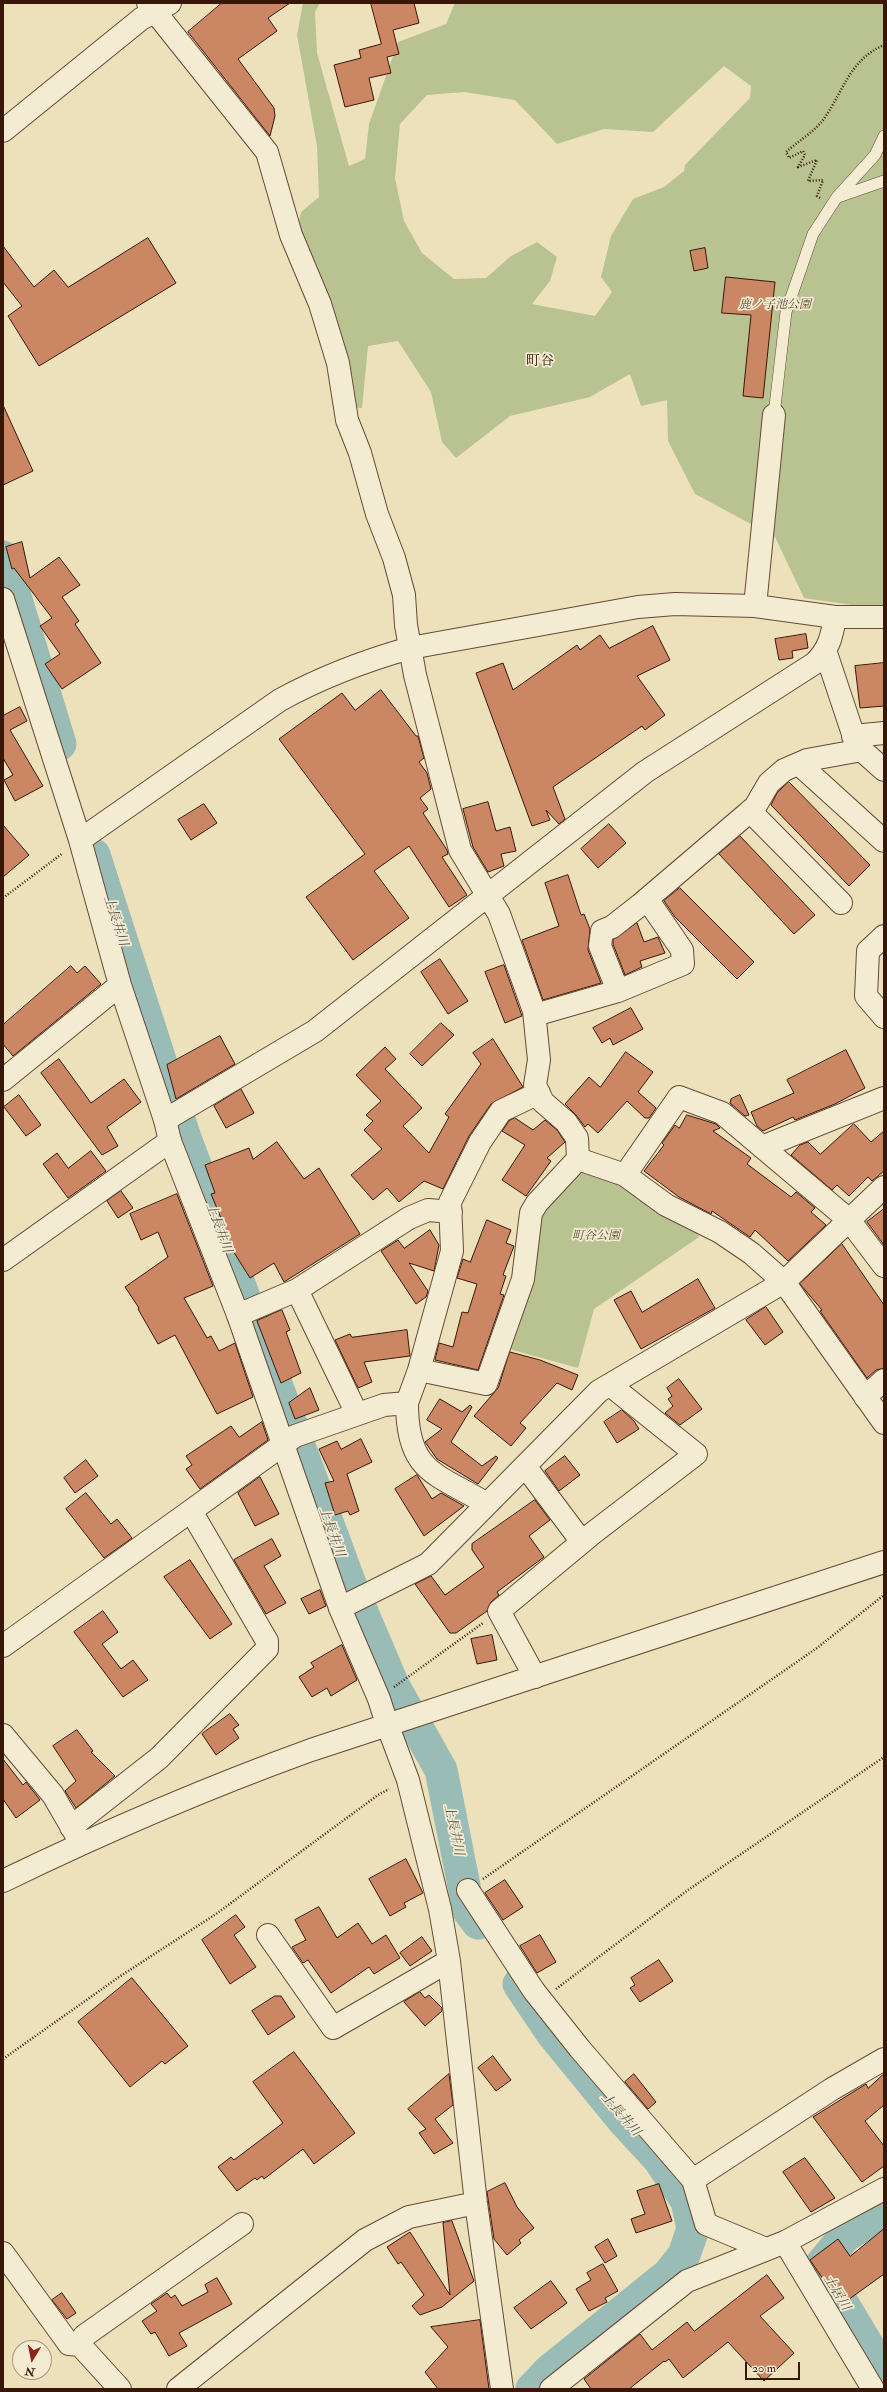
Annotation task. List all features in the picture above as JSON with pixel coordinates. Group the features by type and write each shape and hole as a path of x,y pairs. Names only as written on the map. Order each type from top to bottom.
{"street":[{"path":"3,131 157,6 267,152 291,235 320,304 338,363 346,420 360,453 377,514 394,558 404,595 410,648 460,850 499,914 535,1015 539,1060 535,1085 543,1102 566,1122 577,1138 578,1159 537,1203 532,1213 523,1279 486,1384 419,1370"},
{"path":"755,606 774,416"},
{"path":"3,599 80,840 120,985 165,1120 170,1141 238,1315 340,1608 379,1699 408,1780 440,1909 449,1961 476,2203 502,2389"},
{"path":"80,840 280,700 311,683 343,670 410,648 638,607 675,604 755,606 836,617 884,617"},
{"path":"165,1120 315,1031 645,772 815,663 826,652 832,636 836,617"},
{"path":"826,652 857,743 884,770"},
{"path":"618,991 600,946 602,931 612,927 647,899 750,811 755,806 769,783 784,770 807,760 884,733"},
{"path":"799,764 884,840"},
{"path":"750,811 842,903"},
{"path":"535,1015 618,991 683,964 682,950 647,899"},
{"path":"883,940 868,952 866,996 884,1017"},
{"path":"3,1080 120,985"},
{"path":"487,1504 434,1475 415,1454 407,1428 407,1403 419,1370 452,1251 450,1202 480,1142 501,1111 539,1093"},
{"path":"625,1175 679,1097 722,1113 849,1220 884,1266"},
{"path":"762,1147 884,1098"},
{"path":"3,1260 170,1141"},
{"path":"578,1159 625,1175 666,1205 720,1232 745,1248 784,1282 884,1423"},
{"path":"340,1608 428,1564 600,1391 784,1282 884,1187"},
{"path":"238,1315 297,1290 409,1218 428,1210 451,1212"},
{"path":"297,1290 357,1414"},
{"path":"866,1397 884,1380"},
{"path":"535,1677 499,1611 582,1542 696,1454 610,1385"},
{"path":"3,1646 295,1436 384,1405 407,1403"},
{"path":"525,1466 582,1542"},
{"path":"3,1881 76,1835 159,1758 267,1649 268,1641 190,1511"},
{"path":"76,1835 387,1724 884,1562"},
{"path":"3,1735 53,1796 76,1835"},
{"path":"468,1890 542,2000 580,2049 693,2180 706,2224 775,2246 873,2389"},
{"path":"268,1935 333,2028 449,1961"},
{"path":"693,2180 832,2089 884,2059"},
{"path":"551,2389 687,2281 775,2246 884,2189"},
{"path":"178,2389 365,2240 409,2217 476,2203"},
{"path":"80,2345 84,2336 242,2224"},
{"path":"3,2253 69,2344 80,2345 120,2389"}],"lane":[{"path":"774,416 786,312 813,234 835,201 875,155 884,136"},
{"path":"835,201 884,181"}],"path":[{"path":"835,201 817,196 823,180 808,182 817,160 798,167 805,155 803,152 789,158 786,152 822,121 847,82 854,66 869,52 884,45"},
{"path":"3,898 80,840"},
{"path":"522,1853 817,1648 884,1595"},
{"path":"379,1699 499,1611"},
{"path":"542,2000 688,1890 884,1757"},
{"path":"3,2059 119,1977 216,1914 378,1795 408,1780"}],"green space":[{"name":"鹿ノ子池公園","path":"303,3 320,3 315,12 317,53 349,166 365,159 369,124 398,42 446,24 455,3 884,3 884,606 872,608 804,598 775,537 695,494 668,441 667,400 641,406 630,374 590,397 510,416 456,458 442,442 431,392 398,341 368,346 362,408 343,407 296,235 301,212 319,197 317,146 297,35","holes":["724,66 751,86 750,98 685,165 684,171 664,187 633,199 611,236 601,277 612,292 595,316 532,304 550,281 557,257 537,242 511,256 486,278 454,279 422,253 404,221 395,178 400,124 427,95 464,92 515,100 557,144 604,129 653,132"]},
{"name":"町谷公園","path":"578,1164 617,1179 685,1228 697,1230 699,1237 594,1309 578,1368 502,1347 540,1207"}],"building":[{"path":"222,3 290,3 268,18 277,31 238,59 274,108 275,116 270,136 188,32"},
{"path":"371,3 414,3 419,23 393,30 399,54 387,57 391,73 369,78 374,100 345,107 334,65 361,58 359,50 381,44"},
{"path":"148,238 176,283 39,366 8,316 22,306 3,282 3,246 34,287 54,270 68,287"},
{"path":"705,248 708,268 694,271 690,251"},
{"path":"726,277 775,282 763,398 743,396 751,315 722,313"},
{"path":"3,405 33,471 3,485"},
{"path":"22,542 30,578 59,557 80,585 62,597 79,621 75,624 101,663 62,689 45,664 60,654 40,626 52,618 14,568 12,569 6,547"},
{"path":"653,626 670,660 637,676 665,715 645,730 642,726 553,787 565,819 559,824 546,810 550,820 532,826 476,673 503,663 513,690 577,645 580,650 600,635 609,648"},
{"path":"806,634 808,648 792,651 793,658 779,660 775,639"},
{"path":"884,663 884,706 860,708 855,666"},
{"path":"381,690 416,736 418,736 424,758 419,762 427,773 431,789 420,798 428,809 423,813 447,850 448,854 442,857 467,895 449,907 409,846 374,871 409,918 353,960 306,897 365,854 279,739 342,693 355,710"},
{"path":"20,707 27,721 10,730 43,786 15,801 4,780 13,775 3,758 3,716"},
{"path":"789,782 870,865 849,886 771,805 777,793"},
{"path":"488,802 496,831 510,827 516,851 501,854 504,866 488,872 473,847 463,809"},
{"path":"204,804 217,823 191,840 178,820"},
{"path":"609,824 626,843 598,868 581,849"},
{"path":"3,825 29,855 3,877"},
{"path":"740,836 815,915 794,934 719,854"},
{"path":"568,875 581,915 584,914 590,929 588,950 601,983 543,1000 522,940 559,926 545,883"},
{"path":"680,888 754,962 737,979 675,917 664,901"},
{"path":"637,923 644,942 658,937 665,953 640,961 642,967 625,975 613,944 613,940"},
{"path":"440,959 468,1001 448,1014 421,972"},
{"path":"504,965 522,1016 505,1023 485,972"},
{"path":"71,966 77,973 85,966 101,984 13,1056 3,1044 3,1025"},
{"path":"631,1008 643,1029 613,1045 610,1038 602,1043 593,1028"},
{"path":"441,1023 454,1035 422,1066 410,1054"},
{"path":"220,1036 235,1064 176,1099 167,1065"},
{"path":"493,1039 523,1087 491,1104 469,1136 443,1189 424,1181 399,1202 387,1188 373,1200 351,1175 382,1149 364,1130 373,1121 366,1115 381,1101 356,1075 385,1047 396,1059 385,1069 422,1108 403,1126 429,1153 449,1117 445,1114 481,1064 473,1053"},
{"path":"846,1050 865,1088 835,1104 795,1120 793,1117 763,1131 757,1126 751,1112 794,1093 787,1080"},
{"path":"626,1052 653,1072 638,1092 656,1108 649,1118 645,1118 627,1101 598,1133 588,1124 585,1127 565,1104 589,1077 600,1087"},
{"path":"59,1059 91,1103 124,1079 141,1102 107,1127 118,1146 102,1155 41,1073"},
{"path":"241,1089 254,1113 226,1128 214,1106"},
{"path":"19,1095 41,1125 26,1136 4,1107"},
{"path":"740,1095 749,1115 745,1116 730,1103 731,1099"},
{"path":"687,1115 716,1124 720,1128 713,1131 751,1158 747,1164 791,1197 796,1192 815,1208 811,1212 826,1225 788,1261 755,1230 750,1237 712,1211 711,1214 679,1197 644,1171 664,1145 662,1143 675,1125 679,1128"},
{"path":"515,1118 533,1130 545,1120 557,1130 565,1142 547,1158 551,1161 526,1196 502,1180 525,1145 502,1131 509,1121"},
{"path":"854,1124 871,1142 884,1131 884,1171 872,1181 868,1177 849,1196 837,1185 832,1190 791,1155 800,1145 808,1142 820,1154"},
{"path":"277,1142 304,1179 319,1168 360,1234 284,1282 274,1263 250,1278 230,1246 218,1219 221,1218 211,1194 215,1193 205,1165 249,1148 253,1159"},
{"path":"91,1151 106,1171 68,1198 43,1164 57,1153 68,1168"},
{"path":"121,1191 133,1208 118,1218 107,1201"},
{"path":"177,1194 213,1286 184,1298 207,1338 211,1336 219,1351 235,1343 253,1397 217,1414 175,1335 158,1344 138,1309 139,1308 125,1287 168,1257 158,1232 141,1240 130,1214"},
{"path":"884,1209 884,1245 867,1222"},
{"path":"487,1220 511,1230 506,1243 514,1246 503,1275 506,1276 500,1294 504,1295 478,1370 435,1360 439,1343 453,1347 462,1312 468,1313 477,1284 457,1278 463,1259 470,1262"},
{"path":"430,1230 439,1245 434,1271 409,1263 428,1291 426,1297 416,1304 381,1251 398,1240 404,1248"},
{"path":"842,1244 884,1305 884,1368 876,1370 867,1378 820,1311 822,1310 800,1284"},
{"path":"698,1279 715,1308 641,1349 614,1300 631,1291 642,1312"},
{"path":"766,1307 783,1332 765,1345 746,1320"},
{"path":"282,1310 290,1330 286,1332 301,1373 281,1383 257,1321"},
{"path":"407,1330 410,1356 364,1362 372,1382 358,1388 335,1340 350,1334 352,1337"},
{"path":"510,1352 540,1360 578,1375 572,1390 557,1383 520,1423 526,1428 511,1446 474,1416 498,1388"},
{"path":"679,1379 702,1409 680,1425 665,1413 673,1406 668,1399 672,1396 667,1388"},
{"path":"310,1388 319,1410 295,1419 289,1403"},
{"path":"440,1399 462,1412 470,1405 472,1407 451,1442 482,1466 496,1456 498,1458 478,1484 437,1459 425,1442 442,1429 427,1420"},
{"path":"622,1410 634,1421 639,1429 617,1443 604,1422"},
{"path":"262,1422 268,1440 200,1489 186,1469 192,1465 186,1456 231,1426 239,1437"},
{"path":"361,1439 372,1462 347,1474 359,1511 350,1515 348,1511 335,1515 325,1483 334,1481 319,1449 337,1441 341,1449"},
{"path":"565,1456 580,1475 559,1491 545,1471"},
{"path":"86,1460 98,1476 75,1493 64,1478"},
{"path":"417,1475 432,1499 441,1493 464,1506 424,1536 395,1489"},
{"path":"260,1477 279,1514 255,1526 238,1493"},
{"path":"86,1493 111,1524 117,1519 132,1538 104,1558 66,1509"},
{"path":"535,1500 550,1520 529,1536 544,1557 497,1592 499,1595 491,1602 487,1611 456,1633 450,1633 415,1584 431,1576 445,1595 484,1567 472,1550 472,1544"},
{"path":"272,1539 281,1556 264,1566 286,1603 266,1614 234,1560"},
{"path":"190,1560 232,1624 210,1639 164,1577"},
{"path":"320,1590 326,1606 309,1614 301,1599"},
{"path":"103,1611 118,1632 102,1644 121,1669 133,1660 148,1680 123,1697 74,1632"},
{"path":"492,1635 497,1660 477,1664 471,1639"},
{"path":"342,1645 357,1680 331,1696 327,1688 312,1697 299,1677 314,1667 311,1663"},
{"path":"230,1714 239,1725 233,1729 239,1738 216,1755 202,1734"},
{"path":"77,1730 93,1751 91,1752 115,1776 76,1808 65,1791 76,1781 53,1746"},
{"path":"3,1759 23,1785 26,1782 40,1800 16,1818 3,1799"},
{"path":"406,1859 423,1893 404,1903 406,1907 390,1916 369,1879"},
{"path":"505,1880 523,1907 503,1920 485,1893"},
{"path":"319,1907 337,1938 358,1923 372,1944 386,1935 400,1958 374,1974 369,1967 331,1993 308,1960 303,1963 292,1947 306,1940 295,1920"},
{"path":"236,1915 245,1927 234,1935 256,1967 230,1984 202,1940"},
{"path":"540,1935 556,1962 537,1973 520,1946"},
{"path":"422,1937 432,1951 410,1966 400,1953"},
{"path":"659,1960 673,1981 640,2002 630,1988 635,1985 631,1978"},
{"path":"132,1978 188,2046 165,2064 162,2061 130,2087 78,2022"},
{"path":"420,1992 425,1998 429,1995 442,2008 442,2011 425,2026 404,2002"},
{"path":"275,1996 281,1996 295,2017 268,2035 252,2011"},
{"path":"294,2052 355,2133 314,2164 303,2149 264,2179 262,2176 257,2180 255,2178 237,2191 218,2167 231,2157 234,2160 283,2123 253,2082"},
{"path":"493,2056 511,2080 496,2091 478,2068"},
{"path":"449,2074 453,2105 435,2119 453,2143 434,2154 419,2133 426,2129 408,2109"},
{"path":"634,2074 656,2102 648,2109 625,2082"},
{"path":"884,2074 884,2105 865,2121 884,2146 884,2166 862,2182 813,2117 866,2084 868,2088"},
{"path":"805,2158 835,2198 811,2212 783,2172"},
{"path":"505,2183 517,2207 534,2228 519,2240 521,2243 507,2255 494,2239 487,2192"},
{"path":"659,2184 672,2221 636,2233 631,2219 645,2214 637,2191"},
{"path":"452,2221 474,2281 442,2307 420,2315 412,2306 424,2295 401,2262 398,2264 387,2247 410,2232 450,2295 443,2223"},
{"path":"884,2229 884,2274 841,2305 810,2260 838,2239 850,2256"},
{"path":"608,2239 617,2256 605,2263 595,2247"},
{"path":"603,2264 618,2291 605,2298 607,2302 589,2311 576,2289 591,2280 587,2273"},
{"path":"767,2275 784,2298 760,2316 794,2353 764,2381 728,2342 683,2378 669,2359 665,2362 664,2361 629,2389 591,2389 584,2379 640,2334 652,2350 687,2322 694,2331"},
{"path":"217,2278 232,2304 179,2333 187,2346 169,2356 155,2332 151,2334 142,2321 157,2311 151,2304 167,2293 171,2298 175,2295 182,2306 208,2292 205,2285"},
{"path":"551,2281 567,2303 531,2329 514,2308"},
{"path":"62,2293 76,2313 67,2319 52,2300"},
{"path":"480,2320 489,2389 438,2389 425,2372 448,2347 431,2327"}],"waterway":[{"name":"上長井川","path":"3,557 60,744"},
{"name":"上長井川","path":"94,855 184,1135 350,1584 393,1685 441,1770 469,1911 478,1923"},
{"name":"上長井川","path":"519,1984 552,2033 623,2120 659,2159 687,2201 693,2229 684,2255 669,2274 549,2371 532,2389"},
{"name":"土居川","path":"884,2212 845,2236 820,2266 884,2373"}],"district":[{"name":"町谷","path":"540,362"}]}
